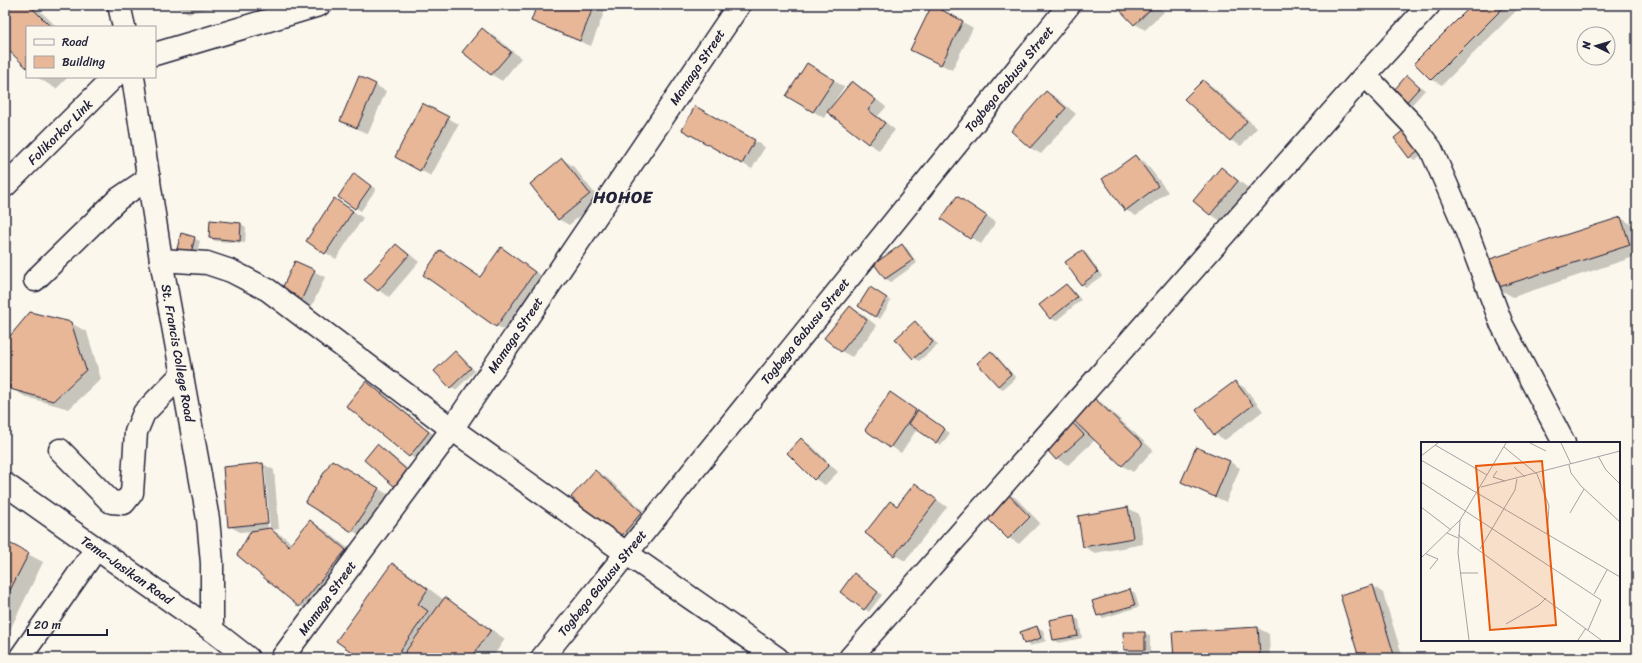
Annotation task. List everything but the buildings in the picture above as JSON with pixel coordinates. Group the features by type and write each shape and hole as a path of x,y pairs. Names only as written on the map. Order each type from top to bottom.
{"main road":[{"path":"119,5 124,26"},
{"path":"156,54 319,5"},
{"name":"Togbega Gabusu Street","path":"542,658 1069,5"},
{"path":"850,658 1365,75 1430,5"},
{"name":"Mamaga Street","path":"282,658 452,429 733,6"},
{"path":"1365,75 1412,124 1431,149 1465,227 1502,325 1563,442"},
{"name":"Folikorkor Link","path":"5,186 113,78"},
{"name":"St. Francis College Road","path":"133,78 162,260 208,519 212,563 212,630"},
{"path":"35,280 118,199 149,178"},
{"path":"162,260 207,263 231,272 268,290 452,429 777,658"},
{"path":"60,450 111,502 124,503 132,494 136,432 144,413 182,374"},
{"name":"Tema-Jasikan Road","path":"5,484 212,630 248,658"},
{"path":"20,658 96,549"}],"district":[{"name":"HOHOE","path":"623,197"}]}
